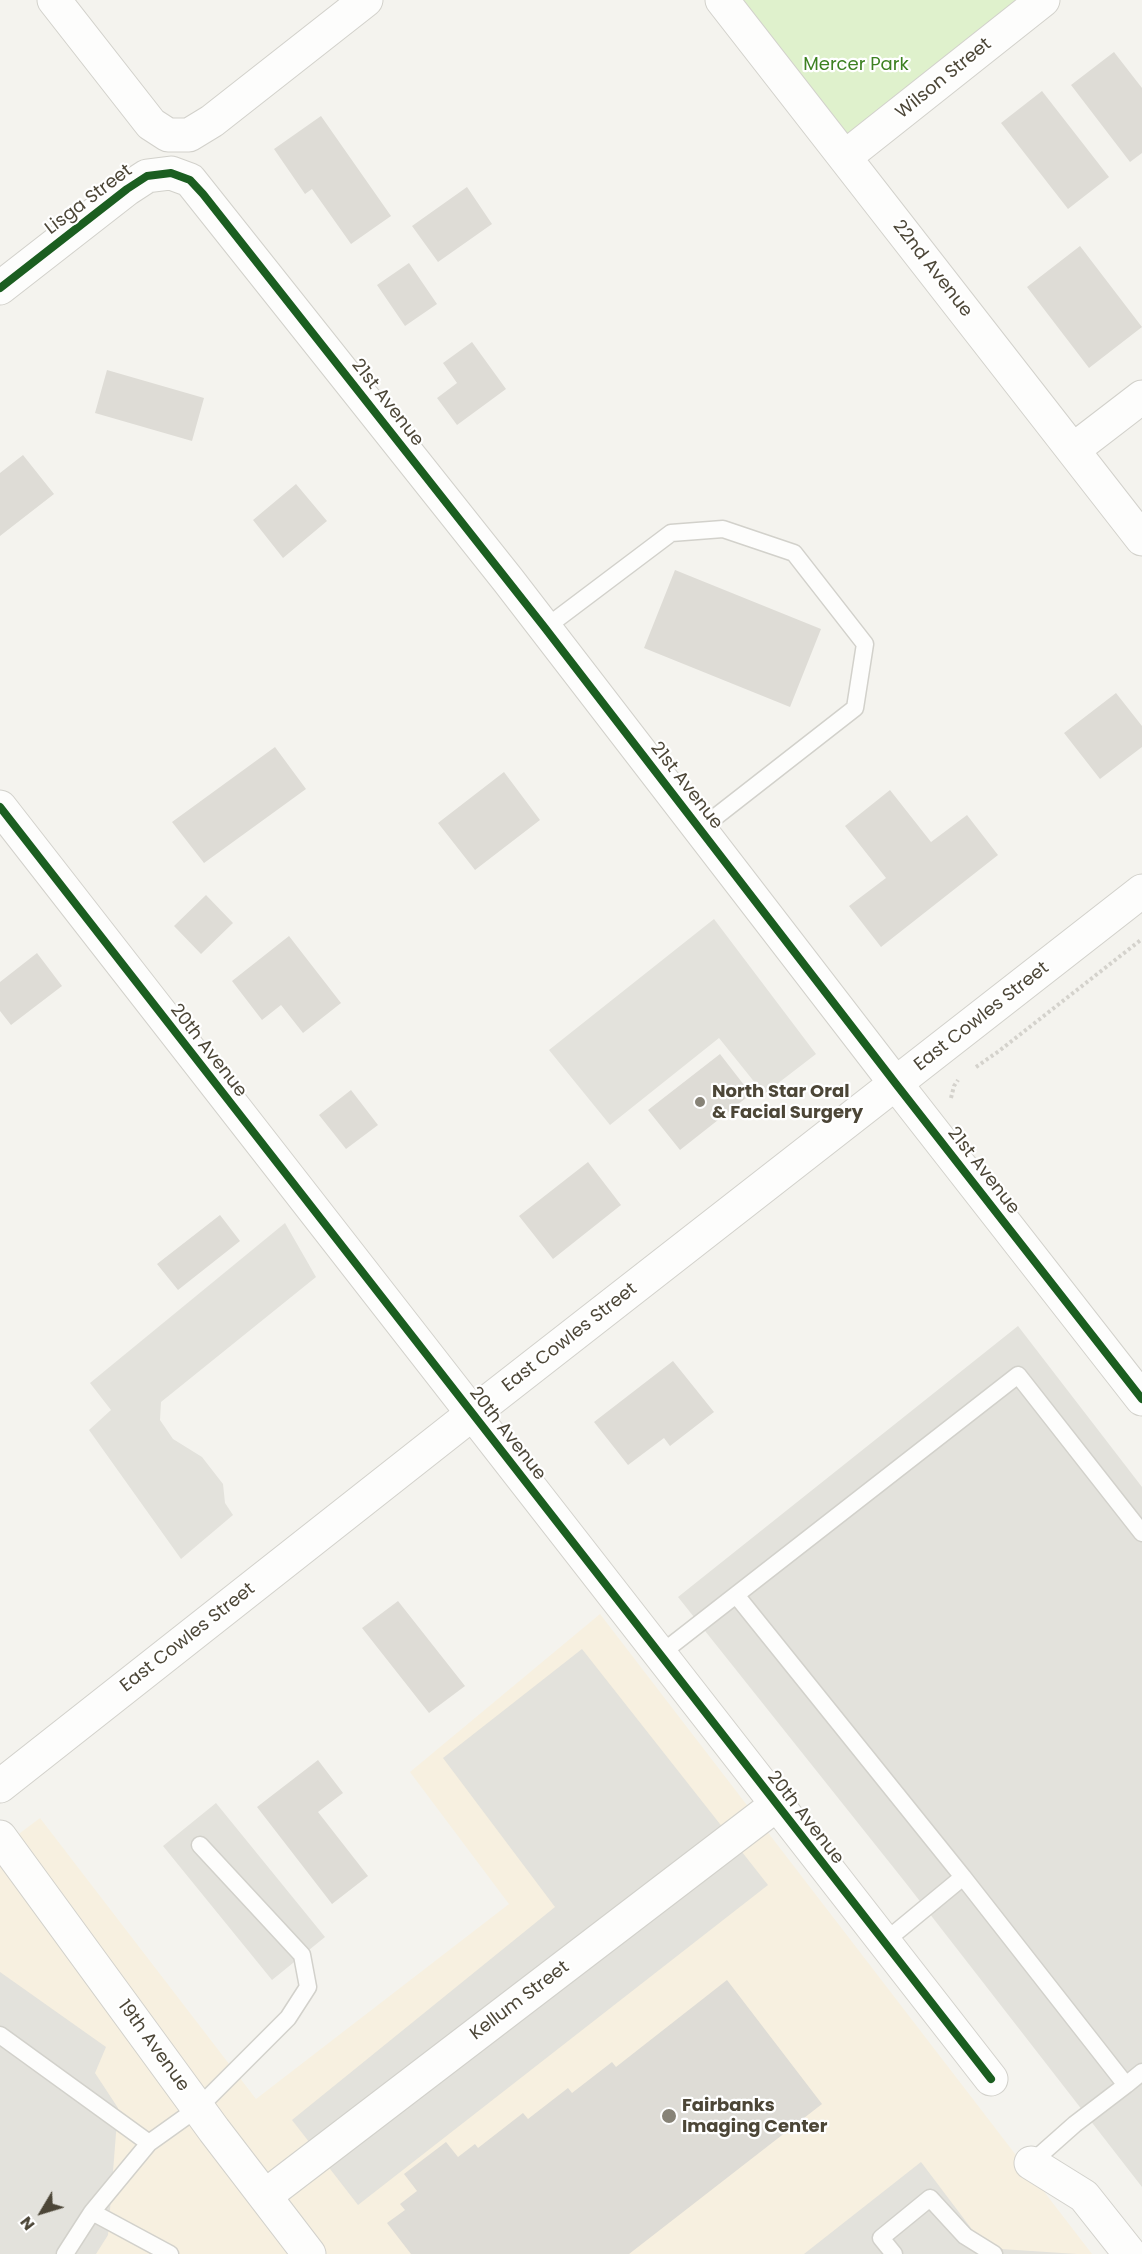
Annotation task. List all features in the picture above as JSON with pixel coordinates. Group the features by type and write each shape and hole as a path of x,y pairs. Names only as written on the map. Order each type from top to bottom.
{"street":[{"path":"54,0 151,124 168,135 189,135 212,121 366,0"},
{"name":"22nd Avenue","path":"722,0 1142,539"},
{"name":"Wilson Street","path":"845,158 1043,0"},
{"name":"Lisga Street","path":"0,288 147,176 171,173 190,180 203,194"},
{"name":"21st Avenue","path":"203,194 545,628 1142,1399"},
{"path":"1073,450 1142,398"},
{"name":"20th Avenue","path":"0,807 991,2079"},
{"name":"East Cowles Street","path":"0,1786 1142,891"},
{"name":"Kellum Street","path":"265,2196 776,1804"},
{"name":"19th Avenue","path":"0,1837 198,2108 309,2254"},
{"path":"1031,2163 1084,2196 1130,2254"}],"lane":[{"path":"545,628 671,533 723,529 794,553 865,644 855,708 700,829"},
{"path":"659,1655 1018,1375 1142,1533"},
{"path":"736,1595 963,1877 1126,2085"},
{"path":"65,2254 92,2212 149,2143 198,2108 288,2018 308,1987 302,1955 200,1845"},
{"path":"883,1942 963,1877"},
{"path":"0,2035 149,2143"},
{"path":"1031,2163 1075,2124 1142,2072"},
{"path":"894,2254 881,2238 930,2198 965,2236 994,2254"},
{"path":"92,2212 170,2254"}],"path":[{"path":"972,1069 999,1051 1142,939"},
{"path":"951,1107 954,1086 961,1076"}],"shaded area":[{"path":"714,919 816,1054 764,1094 719,1038 610,1125 549,1050"},
{"path":"285,1223 316,1277 161,1402 160,1420 173,1439 202,1457 223,1484 225,1503 233,1515 181,1559 89,1430 111,1410 90,1383"},
{"path":"1018,1326 1142,1487 1142,2187 905,1882 678,1597"},
{"path":"600,1614 1092,2254 0,2254 0,1848 40,1818 256,2099 509,1904 410,1772"},
{"path":"582,1649 768,1885 358,2205 292,2120 555,1907 443,1758"},
{"path":"216,1803 325,1937 272,1980 163,1846"},
{"path":"0,1972 106,2047 95,2073 118,2108 108,2235 96,2254 0,2254"},
{"path":"921,2162 986,2248 1077,2254 804,2254"}],"green space":[{"name":"Mercer Park","path":"722,0 1043,0 845,157"}],"building":[{"path":"1114,52 1142,88 1142,153 1130,162 1071,85"},
{"path":"1042,91 1109,177 1068,209 1001,123"},
{"path":"321,116 391,216 351,244 312,189 305,194 274,149"},
{"path":"467,187 492,224 438,262 412,226"},
{"path":"1080,246 1142,327 1089,368 1027,287"},
{"path":"409,263 437,304 405,326 377,285"},
{"path":"472,342 506,389 457,425 437,398 457,383 443,363"},
{"path":"107,370 204,398 192,441 95,413"},
{"path":"23,455 54,494 0,536 0,473"},
{"path":"296,484 327,521 283,558 253,520"},
{"path":"675,570 821,629 790,707 644,648"},
{"path":"1116,693 1142,726 1142,747 1100,779 1064,733"},
{"path":"275,747 306,789 204,863 172,822"},
{"path":"504,772 540,820 475,870 438,823"},
{"path":"890,790 931,842 967,815 998,855 881,947 849,906 886,878 845,826"},
{"path":"206,895 233,923 201,954 174,926"},
{"path":"289,936 341,1003 303,1033 281,1005 262,1020 232,981"},
{"path":"37,953 62,986 11,1025 0,1011 0,982"},
{"name":"North Star Oral & Facial Surgery","path":"720,1054 751,1094 680,1150 648,1110"},
{"path":"351,1090 378,1125 346,1149 319,1115"},
{"path":"588,1162 621,1205 553,1259 519,1216"},
{"path":"220,1215 240,1241 178,1290 157,1264"},
{"path":"673,1361 714,1412 670,1446 664,1438 628,1465 594,1422"},
{"path":"398,1601 465,1686 429,1713 362,1628"},
{"path":"318,1760 343,1793 318,1812 368,1876 332,1904 257,1807"},
{"name":"Fairbanks Imaging Center","path":"727,1980 822,2104 629,2254 411,2254 387,2223 405,2210 400,2204 417,2191 404,2174 446,2142 458,2157 475,2144 478,2148 523,2113 528,2119 568,2088 572,2093 612,2062 616,2067"}],"cycle path":[{"path":"0,288 147,176 171,173 190,180 545,628 1142,1399"},
{"path":"0,807 991,2079"}],"place":[{"name":"North Star Oral & Facial Surgery","path":"700,1102"},
{"name":"Fairbanks Imaging Center","path":"669,2116"}]}
